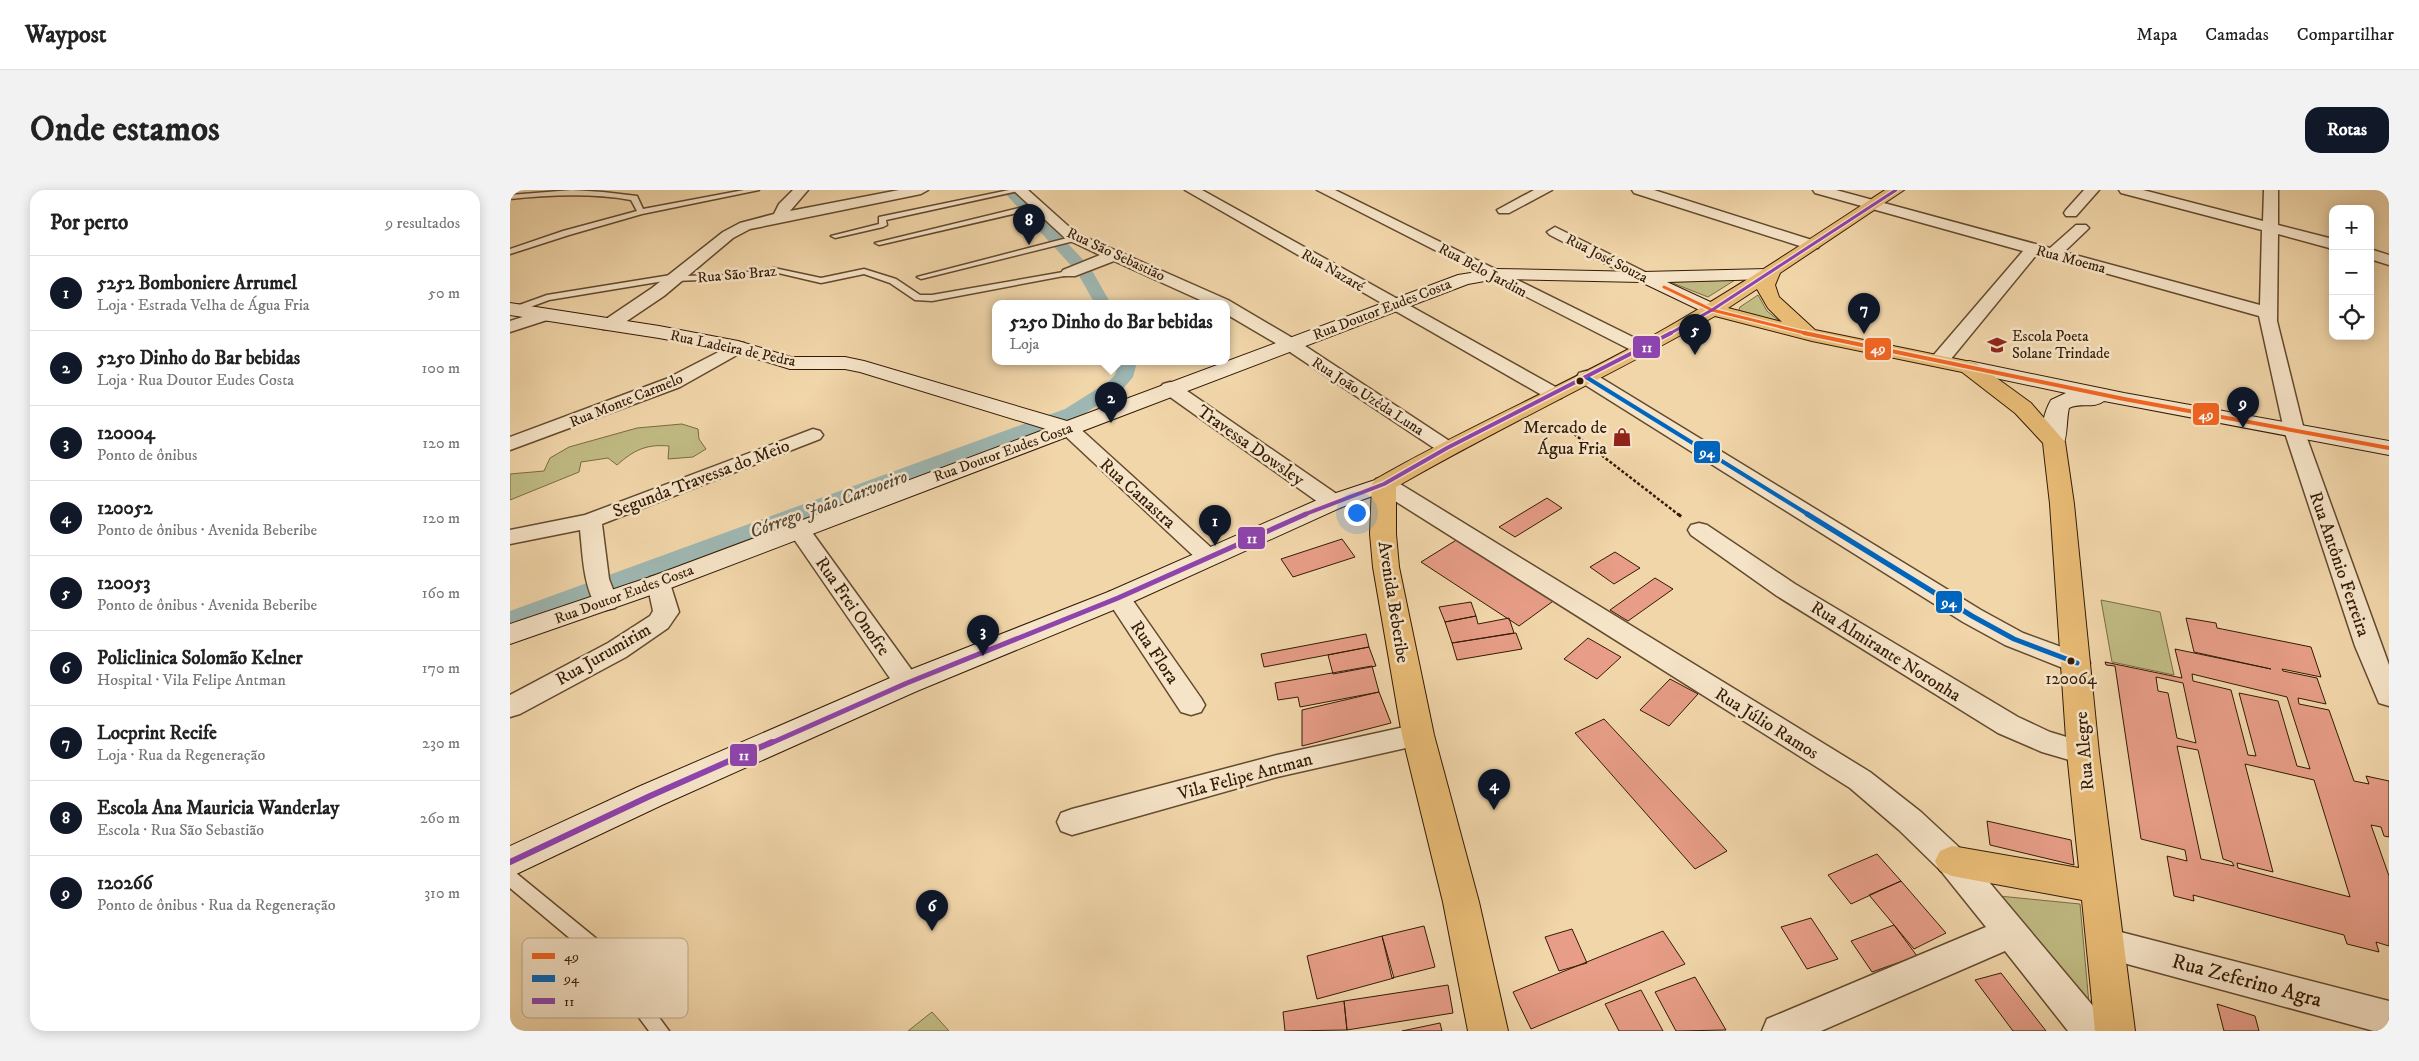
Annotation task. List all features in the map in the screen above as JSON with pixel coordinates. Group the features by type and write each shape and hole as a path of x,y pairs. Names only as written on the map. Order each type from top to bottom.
{"main road":[{"path":"1384,484 1447,448 1642,349 1712,310 1896,190"},
{"path":"1770,272 1766,286 1769,297 1794,322 1812,335"},
{"path":"1712,310 1812,335 1969,367 2023,408 2054,442"},
{"name":"Rua Alegre","path":"2054,442 2062,504 2077,663 2083,753 2115,1031"},
{"name":"Avenida Beberibe","path":"1384,484 1383,534 1386,567 1418,736 1461,902 1488,1031"},
{"path":"1952,861 2098,886"}],"street":[{"path":"781,216 784,207 801,190"},
{"path":"609,325 738,229 781,216 921,190"},
{"name":"Rua São Sebastião","path":"1020,190 1064,231 1075,238 1213,300"},
{"name":"Rua Nazaré","path":"1192,190 1393,305 1554,394"},
{"name":"Rua Belo Jardim","path":"1324,190 1496,274 1528,293 1642,349"},
{"path":"1504,210 1545,190"},
{"path":"1639,190 1812,245"},
{"name":"Rua Moema","path":"1820,190 2268,313"},
{"path":"2071,213 2092,190"},
{"path":"2126,190 2271,226 2329,243"},
{"name":"Rua Antônio Ferreira","path":"2271,190 2268,321 2294,430 2368,646 2389,696"},
{"path":"2054,254 2081,228"},
{"name":"Rua José Souza","path":"1555,232 1712,310"},
{"path":"1939,361 2033,248"},
{"name":"Rua São Braz","path":"1069,273 1089,267 1115,255"},
{"path":"2374,255 2389,260"},
{"name":"Rua Doutor Eudes Costa","path":"510,634 602,592 659,583 1062,427 1454,282 1496,274 1643,277 1770,272"},
{"path":"1528,293 1530,282 1549,274"},
{"path":"1230,309 1290,344"},
{"name":"Rua Ladeira de Pedra","path":"511,316 541,316 609,325 738,347 790,363 845,364 864,367 1062,427"},
{"name":"Rua João Uzêda Luna","path":"1290,344 1447,448"},
{"name":"Rua Monte Carmelo","path":"510,444 673,383 738,347"},
{"path":"1969,367 2124,399 2389,448"},
{"path":"1586,377 1972,616 2014,639 2077,663"},
{"name":"Travessa Dowsley","path":"1170,388 1333,502"},
{"name":"Rua Alegre","path":"2054,442 2056,412 2059,405 2080,398 2124,399"},
{"name":"Rua Canastra","path":"1062,427 1208,557"},
{"name":"Segunda Travessa do Meio","path":"510,537 590,521 813,435"},
{"path":"510,862 650,796 907,683 1118,598 1333,502 1384,484"},
{"name":"Rua Júlio Ramos","path":"1384,484 1860,780 1910,821 1952,861 2012,932 2091,1031"},
{"path":"590,521 602,592"},
{"name":"Rua Frei Onofre","path":"798,529 907,683"},
{"name":"Rua Almirante Noronha","path":"1699,530 1786,590 2008,726 2042,741 2083,753"},
{"name":"Rua Jurumirim","path":"510,707 617,650 663,618 666,612 659,583"},
{"name":"Rua Flora","path":"1118,598 1191,706"},
{"name":"Vila Felipe Antman","path":"1072,822 1277,766 1418,736"},
{"path":"1780,1031 2012,932"},
{"name":"Rua Zeferino Agra","path":"2105,943 2389,1018"}],"lane":[{"path":"726,190 734,196"},
{"path":"510,252 641,212 734,196 755,190"},
{"path":"835,236 883,224 882,219 1020,190"},
{"path":"510,197 545,193 615,194 634,198 641,212"},
{"path":"879,243 1036,206"},
{"path":"921,277 1075,238"},
{"name":"Rua São Braz","path":"511,316 547,298 676,277 727,277 785,270 821,281 864,271 893,281 918,298 932,298 1069,273"},
{"path":"510,878 582,938"},
{"path":"650,1018 660,1031"}],"path":[{"path":"1574,434 1699,530"}],"shaded area":[{"path":"1735,280 1708,297 1670,282"},
{"path":"1758,295 1767,311 1783,324 1738,312 1740,307"},
{"path":"682,424 698,429 699,439 706,449 693,457 668,459 669,446 654,446 641,449 629,455 617,465 608,458 581,462 579,472 510,500 510,474 544,471 550,458 569,447 637,428"},
{"path":"2101,600 2160,612 2174,675 2112,662"},
{"path":"1999,896 2080,904 2089,1004"},
{"path":"932,1012 949,1031 908,1031"}],"building":[{"path":"1547,498 1562,508 1515,537 1499,527"},
{"path":"1342,539 1355,557 1293,577 1281,559"},
{"path":"1458,539 1556,599 1519,626 1421,562"},
{"path":"1615,552 1640,568 1614,584 1590,567"},
{"path":"1655,578 1673,589 1628,621 1610,610"},
{"path":"1471,602 1476,616 1445,622 1439,607"},
{"path":"1476,616 1478,624 1509,618 1514,633 1452,643 1445,622"},
{"path":"2186,618 2216,623 2217,628 2311,647 2321,677 2282,669 2283,671 2317,678 2326,704 2298,698 2299,704 2329,710 2354,781 2369,784 2366,776 2389,781 2389,837 2384,836 2381,827 2371,825 2389,876 2389,946 2376,942 2379,952 2347,944 2344,935 2193,895 2194,901 2174,896 2167,856 2187,861 2185,850 2141,839 2115,666 2106,665 2105,662 2182,678 2175,649 2271,669 2194,652","holes":["2192,674 2287,697 2310,769 2297,766 2278,701 2239,693 2256,756 2248,755 2231,690 2193,681","2156,677 2183,683 2196,743 2177,738 2168,693 2158,691","2177,746 2198,750 2223,859 2232,862 2234,866 2201,859","2245,764 2314,780 2350,897 2238,868 2237,863 2273,872"]},
{"path":"1516,633 1522,649 1457,660 1452,643"},
{"path":"1366,634 1369,647 1264,667 1261,654"},
{"path":"1588,638 1621,657 1597,679 1564,659"},
{"path":"1369,647 1376,666 1333,674 1328,655"},
{"path":"1372,666 1379,692 1300,707 1298,697 1278,700 1275,683"},
{"path":"1670,679 1698,694 1669,726 1640,710"},
{"path":"1379,692 1391,723 1302,746 1302,710"},
{"path":"1604,719 1727,851 1695,869 1575,733"},
{"path":"1987,821 2071,840 2074,865 1990,845"},
{"path":"1877,854 1901,881 1851,904 1828,875"},
{"path":"1901,881 1946,933 1914,949 1869,895"},
{"path":"1811,918 1838,959 1807,969 1781,927"},
{"path":"1894,925 1917,956 1872,972 1851,941"},
{"path":"1424,926 1435,967 1392,978 1382,936"},
{"path":"1572,929 1587,963 1559,971 1545,937"},
{"path":"1663,931 1685,964 1531,1029 1513,992"},
{"path":"1382,936 1394,978 1317,999 1307,956"},
{"path":"2001,973 2046,1031 2013,1031 1975,980"},
{"path":"1695,977 1726,1030 1676,1031 1655,992"},
{"path":"1448,985 1453,1013 1347,1030 1344,1001"},
{"path":"1641,990 1663,1031 1619,1031 1605,1004"},
{"path":"1344,1001 1347,1030 1285,1031 1283,1012"},
{"path":"2217,1004 2255,1016 2259,1031 2224,1031"},
{"path":"1440,1023 1442,1031 1402,1031"}],"waterway":[{"name":"Córrego João Carvoeiro","path":"1009,190 1084,270 1101,300"},
{"name":"Córrego João Carvoeiro","path":"510,620 1072,413 1115,386 1124,377 1127,365"}],"transit line":[{"name":"11","path":"510,862 650,796 907,683 1118,598 1333,502 1384,484 1447,448 1643,349 1712,310 1896,190"},
{"name":"49","path":"1664,287 1712,310 1812,335 2124,399 2389,448"},
{"name":"94","path":"1586,377 1972,616 2014,639 2077,663"}],"place":[{"name":"Escola Ana Mauricia Wanderlay","path":"1029,245"},
{"name":"Locprint Recife","path":"1864,334"},
{"name":"Escola Poeta Solane Trindade","path":"1997,345"},
{"name":"120053","path":"1695,355"},
{"name":"5250 Dinho do Bar bebidas","path":"1111,423"},
{"name":"120266","path":"2243,428"},
{"name":"Mercado de Água Fria","path":"1622,437"},
{"name":"5252 Bomboniere Arrumel","path":"1215,546"},
{"name":"120004","path":"983,656"},
{"name":"120064","path":"2071,661"},
{"name":"120052","path":"1494,810"},
{"name":"Policlinica Solomão Kelner","path":"932,931"}]}
